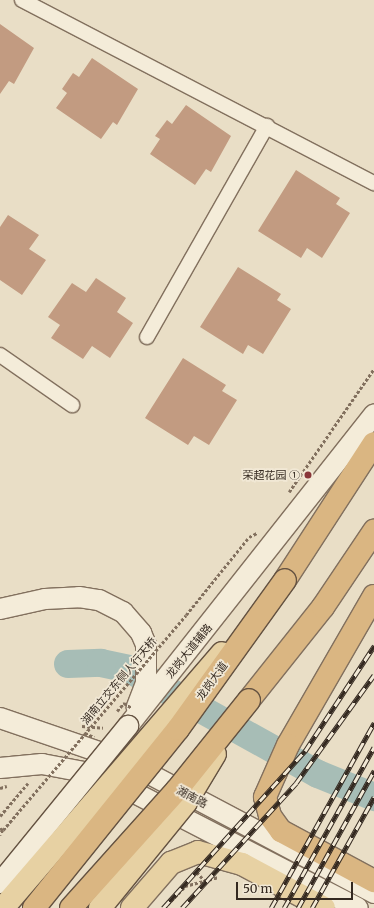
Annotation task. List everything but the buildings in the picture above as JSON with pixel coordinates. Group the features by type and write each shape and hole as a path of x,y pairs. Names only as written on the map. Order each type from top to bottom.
{"highway":[{"name":"龙岗大道","path":"34,908 178,729 285,580 374,443"},
{"path":"71,908 177,790 323,607 374,531"},
{"path":"374,596 288,745 272,776 266,797 267,806 281,831 374,881"}],"main road":[{"name":"龙岗大道辅路","path":"2,880 257,565 374,415"},
{"path":"3,908 285,580"},
{"path":"0,609 45,599 79,597 99,600 123,612 141,632 148,672 128,726"},
{"path":"100,908 186,802 249,700"},
{"path":"0,718 30,730"},
{"name":"湖南路","path":"0,734 30,730 123,760 374,893"},
{"name":"湖南路","path":"0,768 42,764 100,775 138,791 358,908"},
{"path":"132,908 171,863 198,852 242,864 324,908"}],"street":[{"path":"22,0 267,126 374,183"},
{"path":"148,337 267,126"},
{"path":"0,355 72,405"}],"path":[{"path":"283,500 374,369"},
{"name":"湖南立交东侧人行天桥","path":"0,835 249,537 261,532"},
{"path":"0,816 29,782"},
{"path":"164,908 185,886 204,880"}],"waterway":[{"path":"68,664 101,663 129,669 318,774 374,797"}],"railway":[{"path":"163,908 305,751 374,646"},
{"path":"182,908 296,783 374,675"},
{"path":"271,908 374,723"},
{"path":"284,908 374,747"},
{"path":"298,908 374,771"},
{"path":"312,908 374,797"}],"place":[{"name":"荣超花园 ①","path":"308,475"}]}
